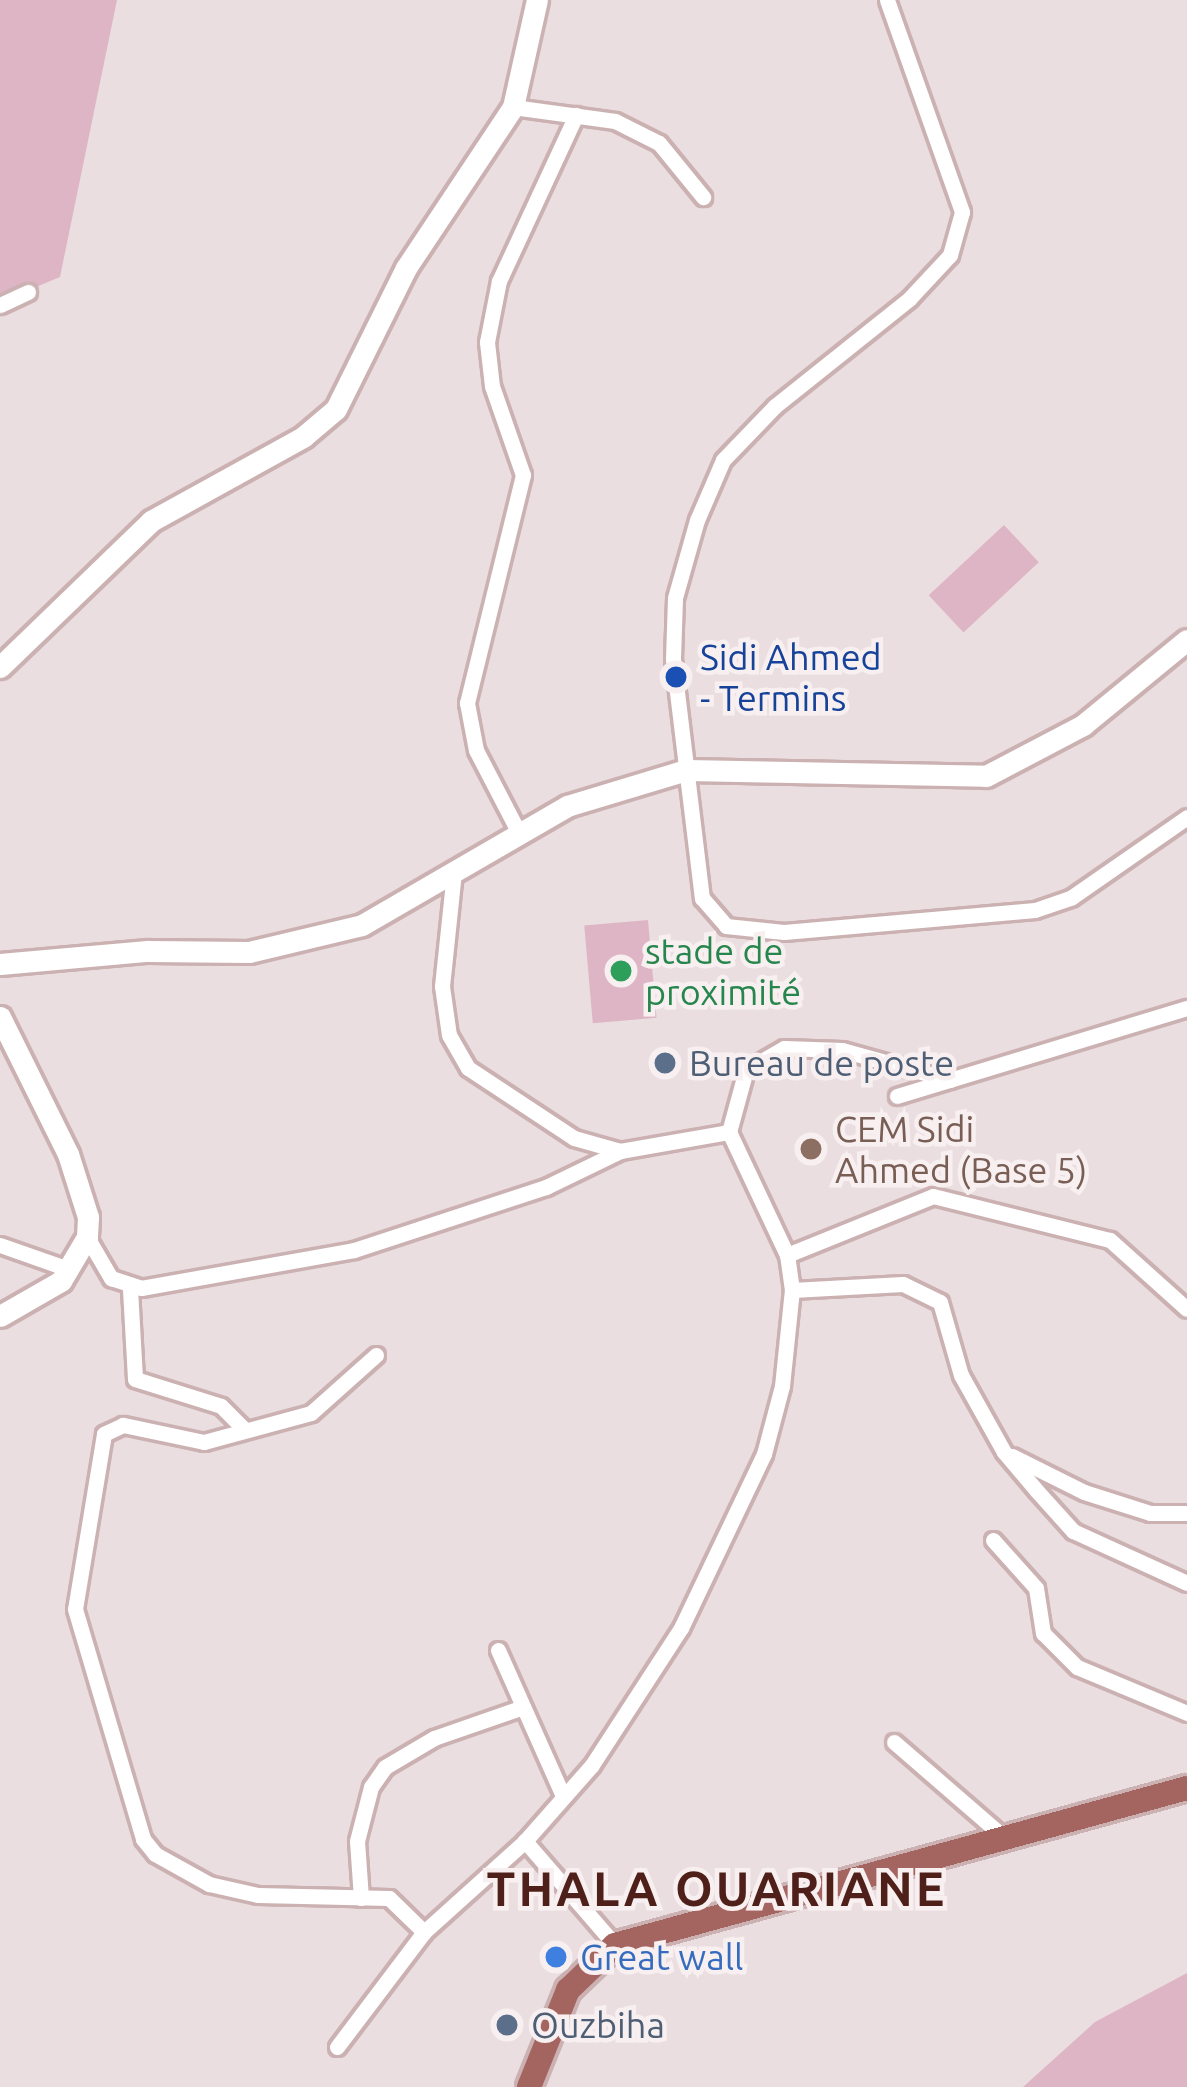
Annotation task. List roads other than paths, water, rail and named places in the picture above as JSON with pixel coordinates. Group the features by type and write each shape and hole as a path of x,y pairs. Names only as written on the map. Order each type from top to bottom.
{"main road":[{"path":"529,2087 568,1990 615,1945 1187,1788"}],"street":[{"path":"0,667 151,521 303,437 336,409 406,268 513,107 537,0"},
{"path":"887,0 962,212 950,255 909,299 775,406 723,460 675,598 686,770 702,898 726,926 784,932 1036,910 1072,897 1187,817"},
{"path":"513,107 615,121 659,142 703,197"},
{"path":"520,833 476,750 466,703 523,475 492,386 487,342 499,280 576,115"},
{"path":"0,305 28,292"},
{"path":"0,964 249,952 362,925 520,833 632,781 686,770 986,776 1035,757 1083,725 1187,640"},
{"path":"454,872 442,986 449,1035 468,1068 574,1138 620,1150"},
{"path":"896,1096 1187,1008"},
{"path":"0,1017 84,1191 87,1237 111,1278 130,1289 354,1250 545,1187 620,1150 729,1132"},
{"path":"337,2047 424,1932 525,1841 563,1796 681,1628 764,1454 782,1386 792,1290 787,1255 729,1132 746,1070 784,1048 842,1050 950,1080"},
{"path":"787,1255 933,1196 1110,1240 1187,1309"},
{"path":"0,1316 41,1295 68,1269 87,1237"},
{"path":"0,1245 68,1269"},
{"path":"792,1290 903,1284 940,1302 961,1375 1004,1452 1072,1532 1187,1582"},
{"path":"130,1289 135,1379 221,1406 242,1427"},
{"path":"376,1355 311,1414 242,1427 204,1442 123,1425 104,1433 75,1609 143,1839 155,1854 209,1884 258,1895 389,1898 424,1932"},
{"path":"1004,1452 1084,1492 1150,1513 1187,1513"},
{"path":"993,1540 1036,1588 1043,1633 1077,1667 1187,1714"},
{"path":"498,1649 520,1708 563,1796"},
{"path":"362,1898 357,1841 370,1787 385,1767 434,1738 520,1708"},
{"path":"894,1742 1005,1838"},
{"path":"525,1841 615,1945"}],"place":[{"name":"Sidi Ahmed - Termins","path":"676,677"},
{"name":"stade de proximité","path":"621,971"},
{"name":"Bureau de poste","path":"665,1063"},
{"name":"CEM Sidi Ahmed (Base 5)","path":"811,1149"},
{"name":"Great wall","path":"556,1957"},
{"name":"Ouzbiha","path":"507,2025"}],"district":[{"name":"THALA OUARIANE","path":"717,1889"}]}
